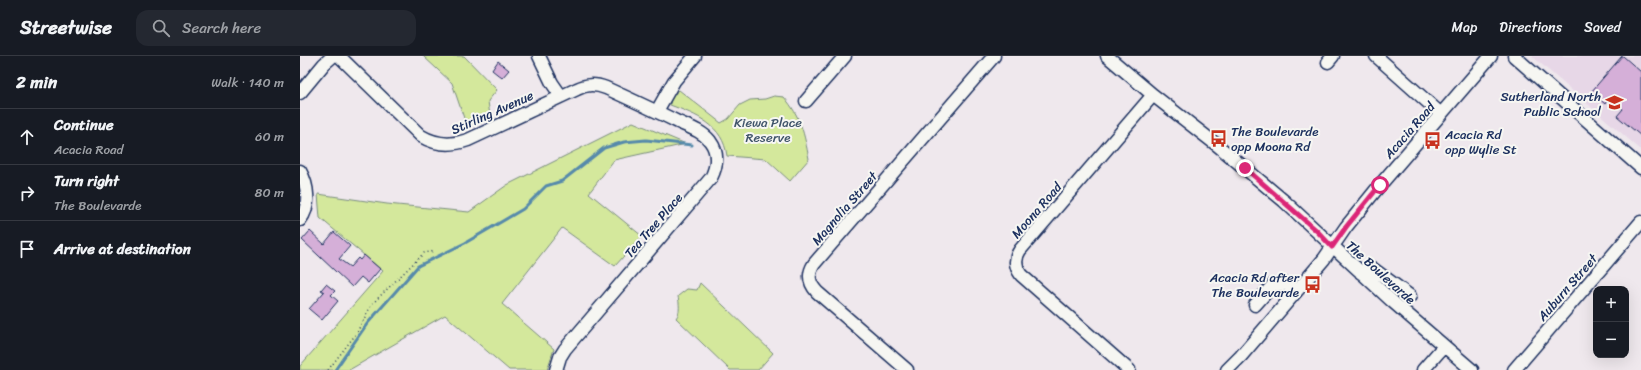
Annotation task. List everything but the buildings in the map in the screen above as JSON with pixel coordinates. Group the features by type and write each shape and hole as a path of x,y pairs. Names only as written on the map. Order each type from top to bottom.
{"street":[{"path":"300,93 324,64 333,56"},
{"name":"Stirling Avenue","path":"339,56 421,136 435,143 450,145 468,140 584,86 598,85 657,111"},
{"path":"538,56 552,83 561,96"},
{"path":"657,111 674,81 695,56"},
{"path":"806,101 845,56"},
{"name":"Magnolia Street","path":"907,370 817,292 810,282 810,274 814,264 994,56"},
{"name":"The Boulevarde","path":"1107,56 1153,95 1245,168 1317,231 1332,247 1361,273 1472,370"},
{"path":"1376,56 1441,114"},
{"name":"Acacia Road","path":"1227,370 1241,356 1296,292 1363,206 1491,56"},
{"path":"1514,56 1641,168"},
{"name":"Moona Road","path":"1129,370 1021,275 1018,271 1016,259 1020,250 1153,95"},
{"name":"Tea Tree Place","path":"556,370 560,357 565,349 704,187 716,168 715,150 705,136 657,111"},
{"path":"300,171 307,186 307,200 304,213 300,220"},
{"name":"Auburn Street","path":"1514,370 1641,222"},
{"path":"1361,273 1364,269 1372,268 1410,296"},
{"path":"1255,305 1273,285 1286,284 1296,292"},
{"path":"1423,370 1444,346"}],"path":[{"path":"328,370 356,334 372,304 424,253 435,250"}],"shaded area":[{"name":"Sutherland North Public School","path":"1532,56 1641,56 1641,150"}],"green space":[{"path":"423,56 464,56 497,90 488,101 490,116 467,127 452,83"},
{"name":"Kiewa Place Reserve","path":"679,90 721,123 728,119 740,105 750,100 765,99 774,96 784,97 790,104 801,126 809,159 790,181 766,159 727,156 725,145 714,129 699,117 670,105 671,97"},
{"path":"633,122 686,144 614,160 589,193 642,236 615,266 562,228 502,304 554,349 547,370 509,370 445,315 349,370 300,370 300,366 383,271 320,218 318,194 387,204 469,212 507,185"},
{"path":"700,283 773,353 758,370 730,370 676,318 679,310 678,296 687,289 697,290"}],"waterway":[{"path":"335,370 367,324 418,266 465,243 523,209 546,186 562,181 604,148 624,142 646,140 692,145"}],"place":[{"name":"Sutherland North Public School","path":"1614,103"},
{"name":"The Boulevarde opp Moona Rd","path":"1218,138"},
{"name":"Acacia Rd opp Wylie St","path":"1432,141"},
{"name":"Acacia Rd after The Boulevarde","path":"1312,284"}],"route":[{"path":"1245,168 1284,201 1332,247 1380,185"}]}
